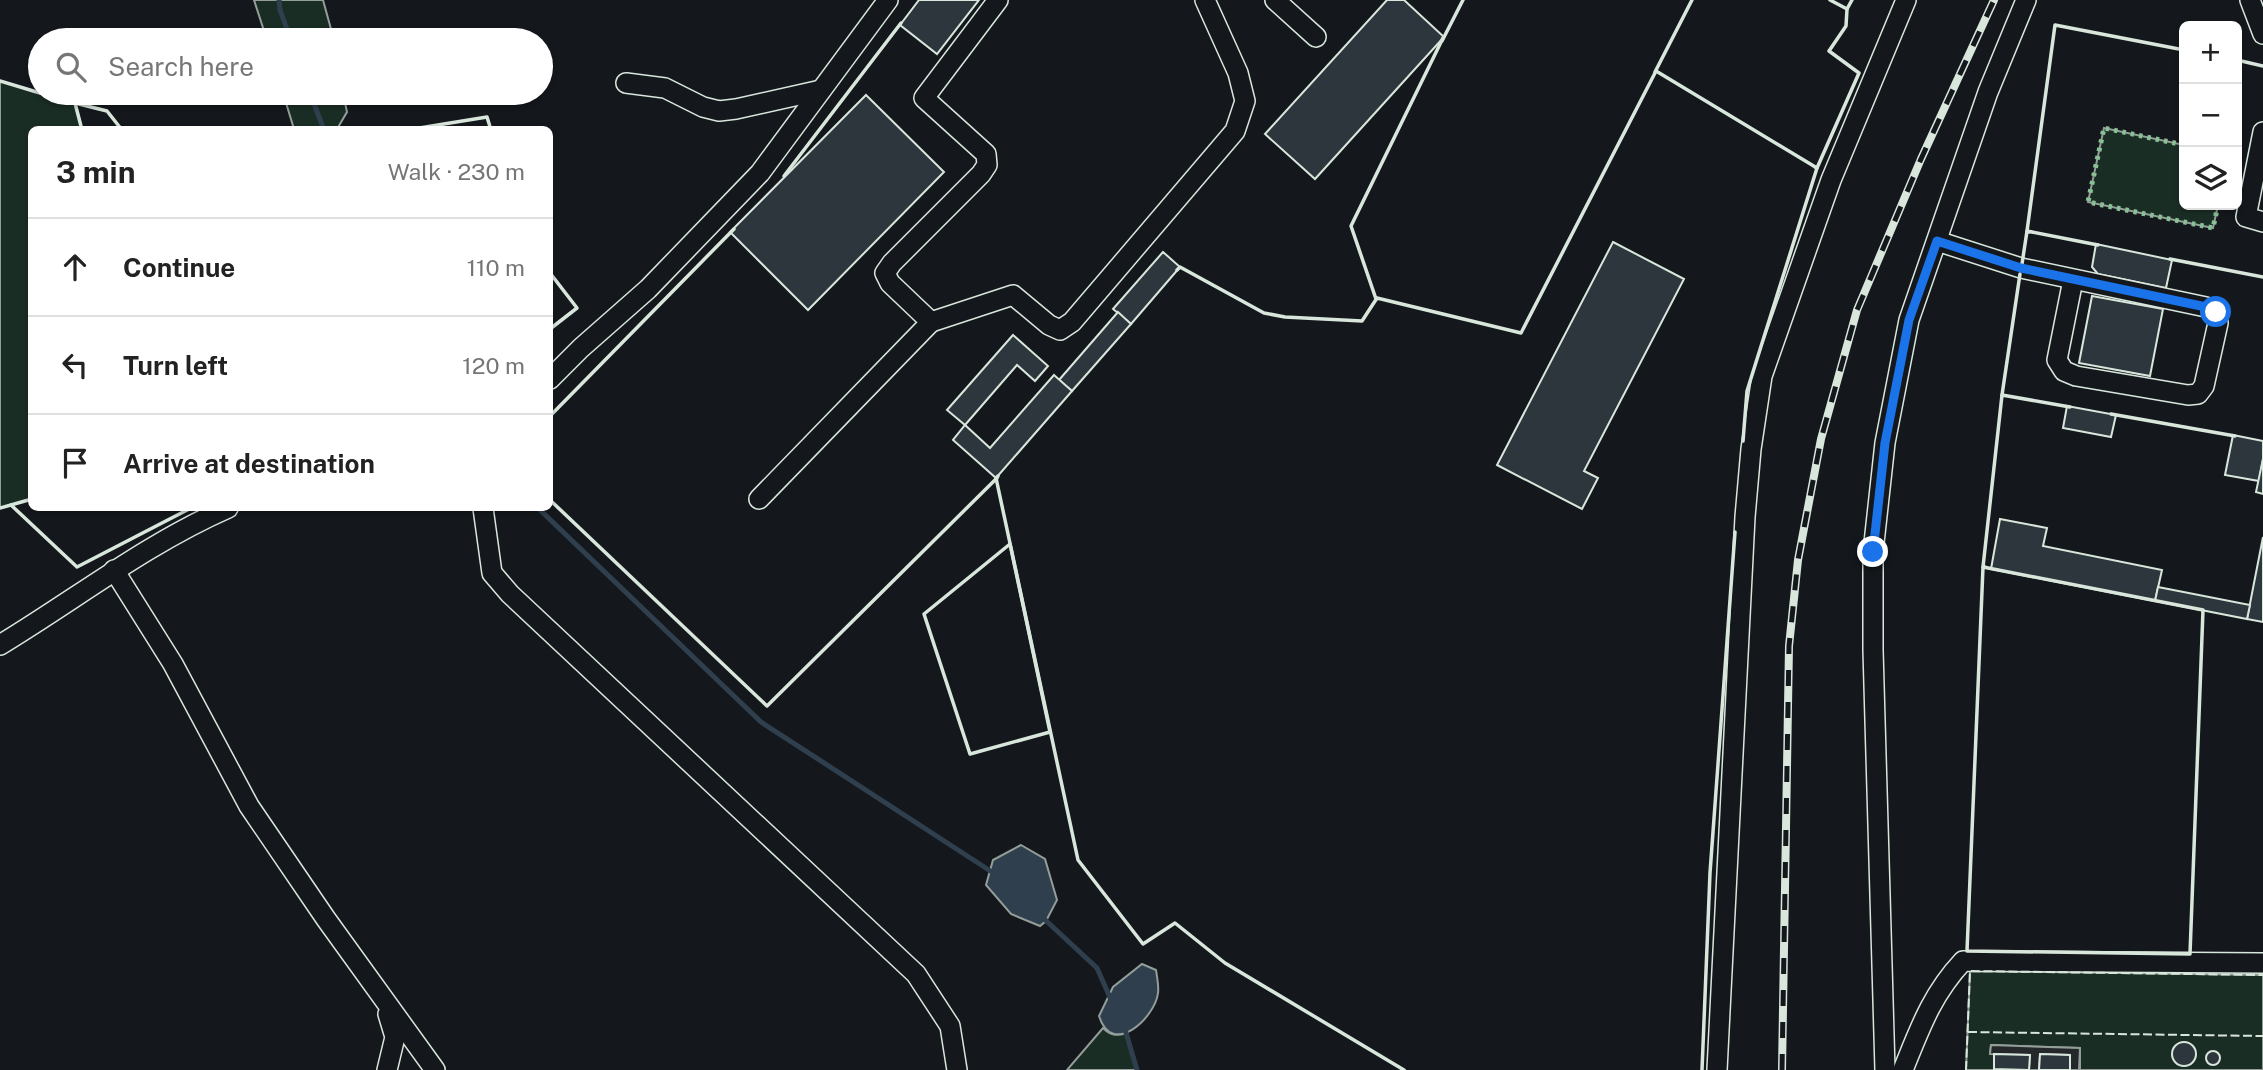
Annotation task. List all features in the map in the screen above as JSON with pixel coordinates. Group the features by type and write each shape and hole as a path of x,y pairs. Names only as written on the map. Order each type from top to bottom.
{"street":[{"path":"553,376 648,289 760,173 888,0"},
{"path":"931,322 890,283 885,273 987,165 986,154 924,98 998,0"},
{"path":"759,499 931,322 1013,295 1049,325 1060,330 1072,322 1235,131 1245,101 1238,73 1205,0"},
{"path":"1275,0 1316,37"},
{"path":"1717,1070 1745,517 1751,449 1762,376 1831,180 1906,0"},
{"path":"1885,1070 1873,650 1873,552 1885,443 1909,320 1988,92 2026,0"},
{"path":"2250,0 2263,34"},
{"path":"626,83 666,88 704,107 719,111 821,90"},
{"path":"2263,132 2246,217 2263,222"},
{"path":"1937,241 2021,268 2206,307 2216,312 2218,323 2204,386 2198,394 2188,395 2076,376 2064,371 2057,360 2073,280"},
{"path":"0,645 114,570 195,522 221,511"},
{"path":"483,511 492,573 510,594 916,974 950,1026 957,1070"},
{"path":"114,570 173,664 249,806 326,919 435,1070"},
{"path":"1903,1070 1924,1017 1944,981 1964,961 2263,963"},
{"path":"380,993 396,1037 387,1070"}],"green space":[{"path":"254,0 323,0 331,28 263,28"},
{"path":"0,81 28,89 28,105 76,105 81,126 28,126 28,500 0,508"},
{"path":"287,105 346,105 347,112 339,126 293,126"},
{"path":"2104,128 2179,144 2179,210 2217,210 2213,228 2088,202"},
{"path":"1970,971 2263,975 2263,1070 2080,1070 2080,1048 1991,1045 1990,1054 1994,1054 1994,1069 2004,1070 1966,1070"},
{"path":"1103,1028 1114,1035 1127,1033 1137,1070 1067,1070"}],"shaded area":[{"path":"1991,1045 2080,1048 2079,1070 2070,1070 2070,1055 2040,1054 2039,1070 2029,1070 2030,1055 1990,1054"}],"water":[{"path":"1021,845 1045,859 1057,900 1046,921 1040,926 1011,914 986,885 993,860"},
{"path":"1142,964 1156,970 1158,990 1155,1003 1132,1030 1113,1034 1105,1028 1099,1016 1113,987"}],"building":[{"path":"919,0 979,0 937,54 900,25"},
{"path":"1387,0 1404,0 1444,37 1315,179 1265,134"},
{"path":"866,95 944,172 808,310 730,232"},
{"path":"1613,242 1684,279 1584,471 1598,478 1582,509 1497,465"},
{"path":"2096,244 2172,260 2166,288 2098,274 2092,267"},
{"path":"1163,252 1180,267 1131,324 1113,309"},
{"path":"2092,296 2163,309 2150,376 2079,363"},
{"path":"1118,312 1131,324 1072,391 1059,380"},
{"path":"1013,335 1048,366 1035,381 1017,365 965,425 947,410"},
{"path":"1054,375 1072,391 996,478 953,440 965,425 990,448"},
{"path":"2067,406 2116,415 2111,437 2063,428"},
{"path":"2233,435 2263,441 2259,481 2225,475"},
{"path":"2263,459 2263,494 2256,492"},
{"path":"2000,519 2047,528 2043,546 2162,570 2155,601 1991,569"},
{"path":"2263,537 2263,622 2247,619"},
{"path":"2158,587 2250,605 2247,619 2155,601"},
{"path":"2184,1042 2192,1046 2196,1054 2192,1062 2184,1066 2176,1062 2172,1054 2176,1046"},
{"path":"2213,1051 2218,1053 2218,1063 2213,1065 2208,1063 2206,1058 2208,1053"},
{"path":"1994,1054 2030,1055 2029,1070 1994,1069"},
{"path":"2040,1054 2070,1055 2070,1070 2039,1070"}],"waterway":[{"path":"279,0 287,28"},
{"path":"315,105 322,126"},
{"path":"541,511 761,722 995,874"},
{"path":"1041,916 1097,968 1112,1002"},
{"path":"1124,1026 1137,1070"}],"railway":[{"path":"1782,1070 1789,646 1798,560 1821,439 1857,310 1921,159 1994,0"}],"hedge":[{"path":"2179,144 2104,128 2088,202 2213,228 2217,210"}],"fence":[{"path":"1966,1070 1970,971 2263,975"},
{"path":"1968,1032 2263,1036"}],"wall":[{"path":"1442,41 1463,0"},
{"path":"1655,72 1692,0"},
{"path":"1830,0 1847,9"},
{"path":"1815,167 1817,168 1859,73 1829,51 1846,26 1847,9 1852,0"},
{"path":"784,176 901,23"},
{"path":"2029,232 2027,231 2055,25 2179,49"},
{"path":"1376,299 1351,226 1443,38"},
{"path":"2242,61 2263,66"},
{"path":"1177,270 1180,267 1264,313 1285,317 1362,321 1377,298 1521,333 1656,71 1817,168 1747,391 1743,441"},
{"path":"0,81 28,89"},
{"path":"76,105 81,126"},
{"path":"83,105 107,111 119,126"},
{"path":"432,126 487,117 490,126"},
{"path":"553,413 734,229"},
{"path":"2022,264 2027,231 2098,245"},
{"path":"2170,259 2263,277"},
{"path":"2002,395 2020,274"},
{"path":"553,277 577,308 553,327"},
{"path":"1985,567 2002,395 2070,407"},
{"path":"2111,414 2235,436"},
{"path":"998,476 996,478 1078,860 1143,944 1175,923 1225,963 1404,1070"},
{"path":"553,503 767,706 997,478"},
{"path":"0,508 28,500"},
{"path":"11,505 77,567 185,511"},
{"path":"1702,1070 1710,873 1735,532"},
{"path":"1010,544 1050,732 970,754 924,614 1010,544"},
{"path":"1983,567 2203,610 2190,954 1967,951 1983,567"}],"route":[{"path":"1873,552 1885,443 1909,320 1937,241 2021,268 2206,307 2216,312"}]}
